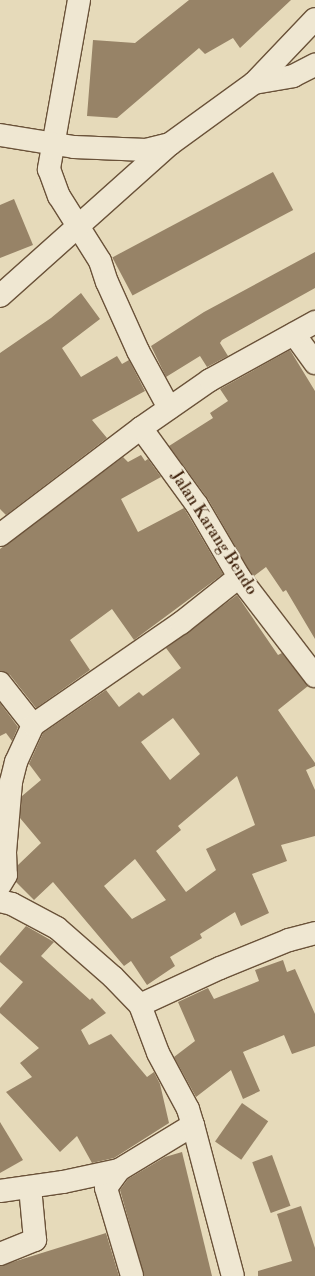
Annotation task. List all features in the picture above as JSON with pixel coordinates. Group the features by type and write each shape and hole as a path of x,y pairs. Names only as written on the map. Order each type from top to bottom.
{"street":[{"path":"79,0 53,143 50,169 59,196 100,261 107,282 138,351 169,408"},
{"path":"0,296 170,144 254,83 315,19"},
{"path":"254,83 292,76 315,65"},
{"path":"0,135 74,147 146,150 170,144"},
{"path":"0,535 169,408 210,380 315,322"},
{"path":"294,334 315,363"},
{"name":"Jalan Karang Bendo","path":"142,428 197,505 239,577 315,676"},
{"path":"0,885 6,875 5,852 11,782 20,750 33,725 181,623 239,577"},
{"path":"0,683 33,725"},
{"path":"0,902 12,904 57,928 113,978 140,1005 158,1053 188,1109 233,1276"},
{"path":"140,1005 220,968 289,940 315,933"},
{"path":"0,1190 30,1187 119,1170 193,1125"},
{"path":"119,1170 106,1188 132,1276"},
{"path":"0,1254 36,1240 30,1187"}],"building":[{"path":"189,0 291,0 240,48 233,38 205,54 199,48 117,118 87,116 93,40 135,43"},
{"path":"273,172 293,210 132,295 112,257"},
{"path":"14,199 33,245 0,258 0,205"},
{"path":"315,252 315,288 222,340 220,343 228,356 207,367 200,356 166,377 151,346 204,312"},
{"path":"81,293 100,319 62,348 81,377 117,356 122,364 129,360 145,391 92,420 107,438 6,515 0,509 0,353 51,318"},
{"path":"290,350 315,391 315,639 286,590 283,592 266,567 254,576 249,570 208,499 169,446 213,418 210,413 228,401 220,389"},
{"path":"141,455 145,461 148,459 161,477 121,499 138,532 184,508 223,574 134,640 112,609 70,640 90,670 36,708 10,675 0,671 0,549 123,457 128,462"},
{"path":"237,595 278,655 282,653 308,686 278,710 315,763 315,766 306,770 315,790 315,836 281,845 287,861 252,874 269,913 241,926 235,912 200,934 202,938 170,957 175,966 147,985 131,961 124,966 53,882 34,900 16,882 18,865 41,843 20,818 22,796 41,780 29,764 43,733 106,690 119,707 139,692 143,696 181,668 166,648","holes":["173,718 200,754 170,780 141,742","237,776 255,825 206,849 216,870 186,892 156,851 181,830 178,826","135,859 166,900 132,919 104,886"]},
{"path":"0,703 18,727 12,741 6,733 0,736"},
{"path":"26,926 54,942 41,956 90,1000 92,998 106,1013 81,1030 89,1045 111,1034 147,1077 154,1072 160,1084 169,1123 114,1158 92,1163 77,1136 60,1152 6,1092 32,1077 20,1063 39,1048 0,1013 0,1008 23,982 0,962 0,956"},
{"path":"283,960 287,972 295,969 315,1014 315,1046 292,1054 284,1035 243,1052 260,1091 243,1099 231,1070 196,1097 174,1057 195,1041 178,1002 208,988 214,999 259,981 255,970"},
{"path":"242,1103 268,1121 241,1160 215,1142"},
{"path":"0,1122 23,1160 0,1173"},
{"path":"182,1152 212,1276 144,1276 120,1190 128,1179 165,1157"},
{"path":"272,1155 290,1206 271,1213 252,1162"},
{"path":"301,1206 315,1248 315,1276 258,1276 258,1271 292,1261 277,1214"},
{"path":"106,1233 119,1276 0,1276 0,1266"}]}
